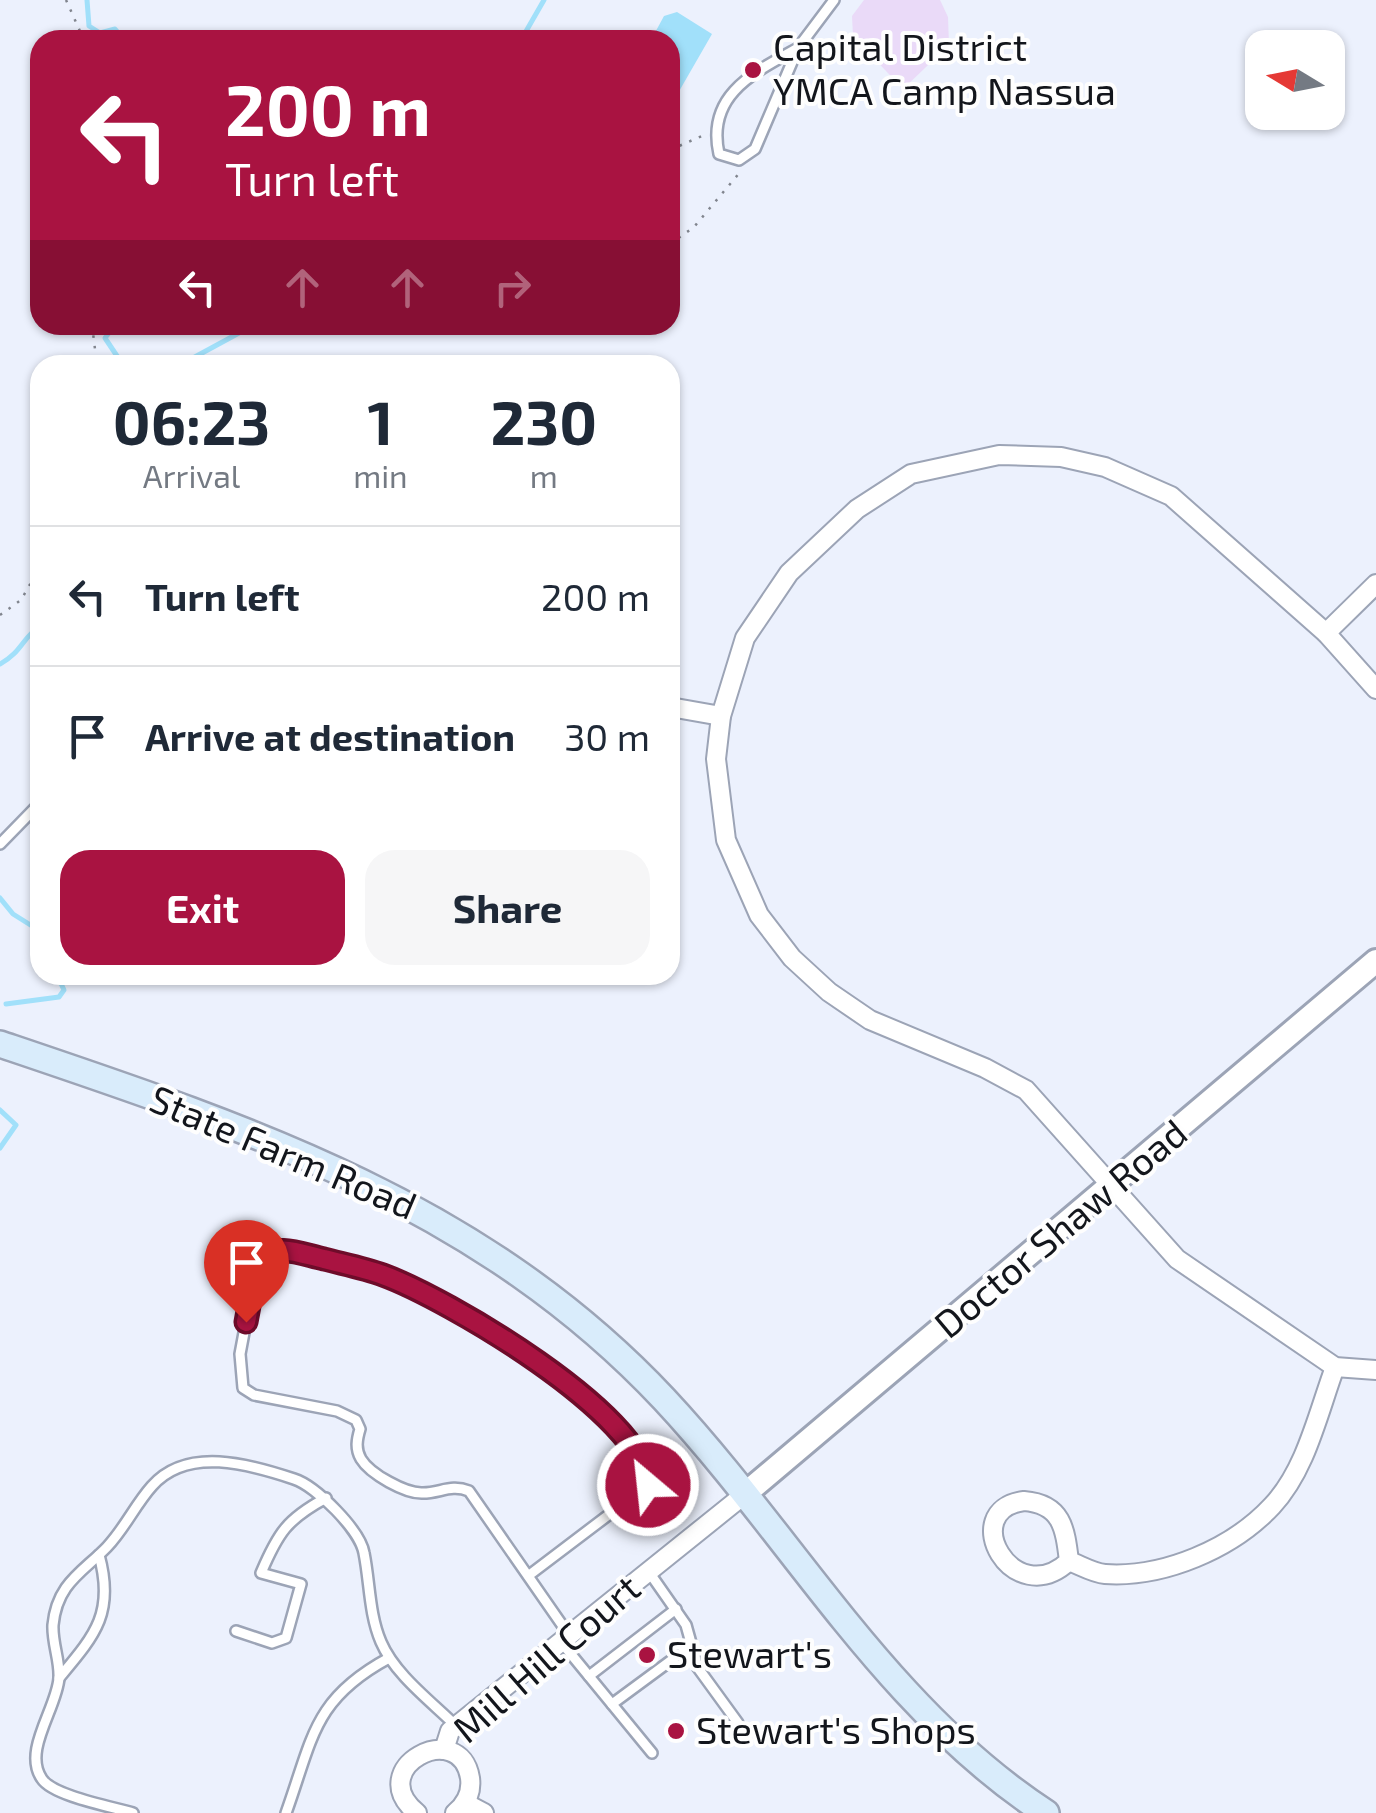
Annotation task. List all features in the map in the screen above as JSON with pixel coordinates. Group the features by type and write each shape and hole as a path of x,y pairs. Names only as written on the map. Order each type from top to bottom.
{"main road":[{"name":"State Farm Road","path":"0,1044 210,1116 346,1172 444,1224 552,1294 604,1339 664,1400 905,1693 974,1758 1046,1813"}],"street":[{"path":"1376,690 1326,634 1172,496 1105,467 1060,457 998,455 911,474 844,522 789,574 746,638 720,716 716,759 726,840 759,915 792,958 832,994 870,1020 985,1068 1026,1090 1177,1259 1334,1366 1376,1370"},
{"path":"1326,634 1376,584"},
{"path":"680,709 720,716"},
{"name":"Doctor Shaw Road","path":"744,1494 1376,962"},
{"path":"1069,1561 1100,1574 1135,1574 1194,1558 1230,1540 1272,1506 1304,1453 1334,1366"},
{"name":"Mill Hill Court","path":"444,1750 456,1726 744,1494"},
{"path":"1015,1502 1046,1504 1061,1518 1069,1561 1052,1572 1038,1574 1005,1564 993,1542 997,1519 1015,1502"},
{"name":"Mill Hill Court","path":"416,1813 404,1800 401,1789 405,1767 422,1752 444,1750 454,1754 468,1771 471,1782 460,1808"},
{"path":"460,1808 484,1813"}],"lane":[{"path":"798,48 763,67 726,99 714,130 720,154 738,160 755,149 798,48 834,0"},
{"path":"0,844 30,813"},
{"path":"528,1576 648,1485 648,1474 613,1425 551,1369 415,1289 382,1274 287,1250 268,1250 258,1258 240,1354 243,1388 254,1395 337,1411 356,1420 361,1459 398,1486 421,1494 458,1487 469,1491 528,1576 589,1676 652,1753"},
{"path":"133,1813 65,1793 46,1785 39,1776 38,1754 59,1678 53,1623 62,1596 80,1568 99,1556 119,1534 151,1486 172,1468 198,1460 297,1480 326,1498 364,1548 368,1590 380,1640 389,1658 456,1726"},
{"path":"236,1632 272,1643 286,1638 301,1584 262,1573 278,1535 299,1513 326,1498"},
{"path":"59,1678 90,1641 102,1614 108,1586 99,1556"},
{"path":"649,1572 686,1624 698,1668 738,1723"},
{"path":"589,1676 626,1654 645,1632 676,1609"},
{"path":"645,1632 652,1642"},
{"path":"612,1704 692,1645"},
{"path":"660,1652 668,1663"},
{"path":"286,1813 321,1713 339,1691 389,1658"},
{"path":"638,1670 646,1679"}],"path":[{"path":"66,0 80,30"},
{"path":"680,145 714,130"},
{"path":"680,236 728,190 755,149"},
{"path":"0,614 21,600 30,584"}],"shaded area":[{"path":"864,0 940,0 948,17 949,45 903,89 853,36 852,16"}],"water":[{"path":"677,12 712,34 680,90 680,30 656,30 664,16"}],"waterway":[{"path":"87,0 89,26 95,30"},
{"path":"527,30 544,0"},
{"path":"111,30 116,30"},
{"path":"107,335 105,338 116,355"},
{"path":"198,355 235,335"},
{"path":"0,664 30,634"},
{"path":"0,898 13,914 30,925"},
{"path":"6,1004 59,997 64,990 62,985"},
{"path":"0,1110 16,1125 0,1148"}],"place":[{"name":"Capital District YMCA Camp Nassua","path":"753,70"},
{"name":"Stewart's","path":"647,1655"},
{"name":"Stewart's Shops","path":"676,1731"}],"route":[{"path":"246,1322 258,1258 268,1250 287,1250 382,1274 490,1330 551,1369 613,1425 648,1474 648,1485"}]}
